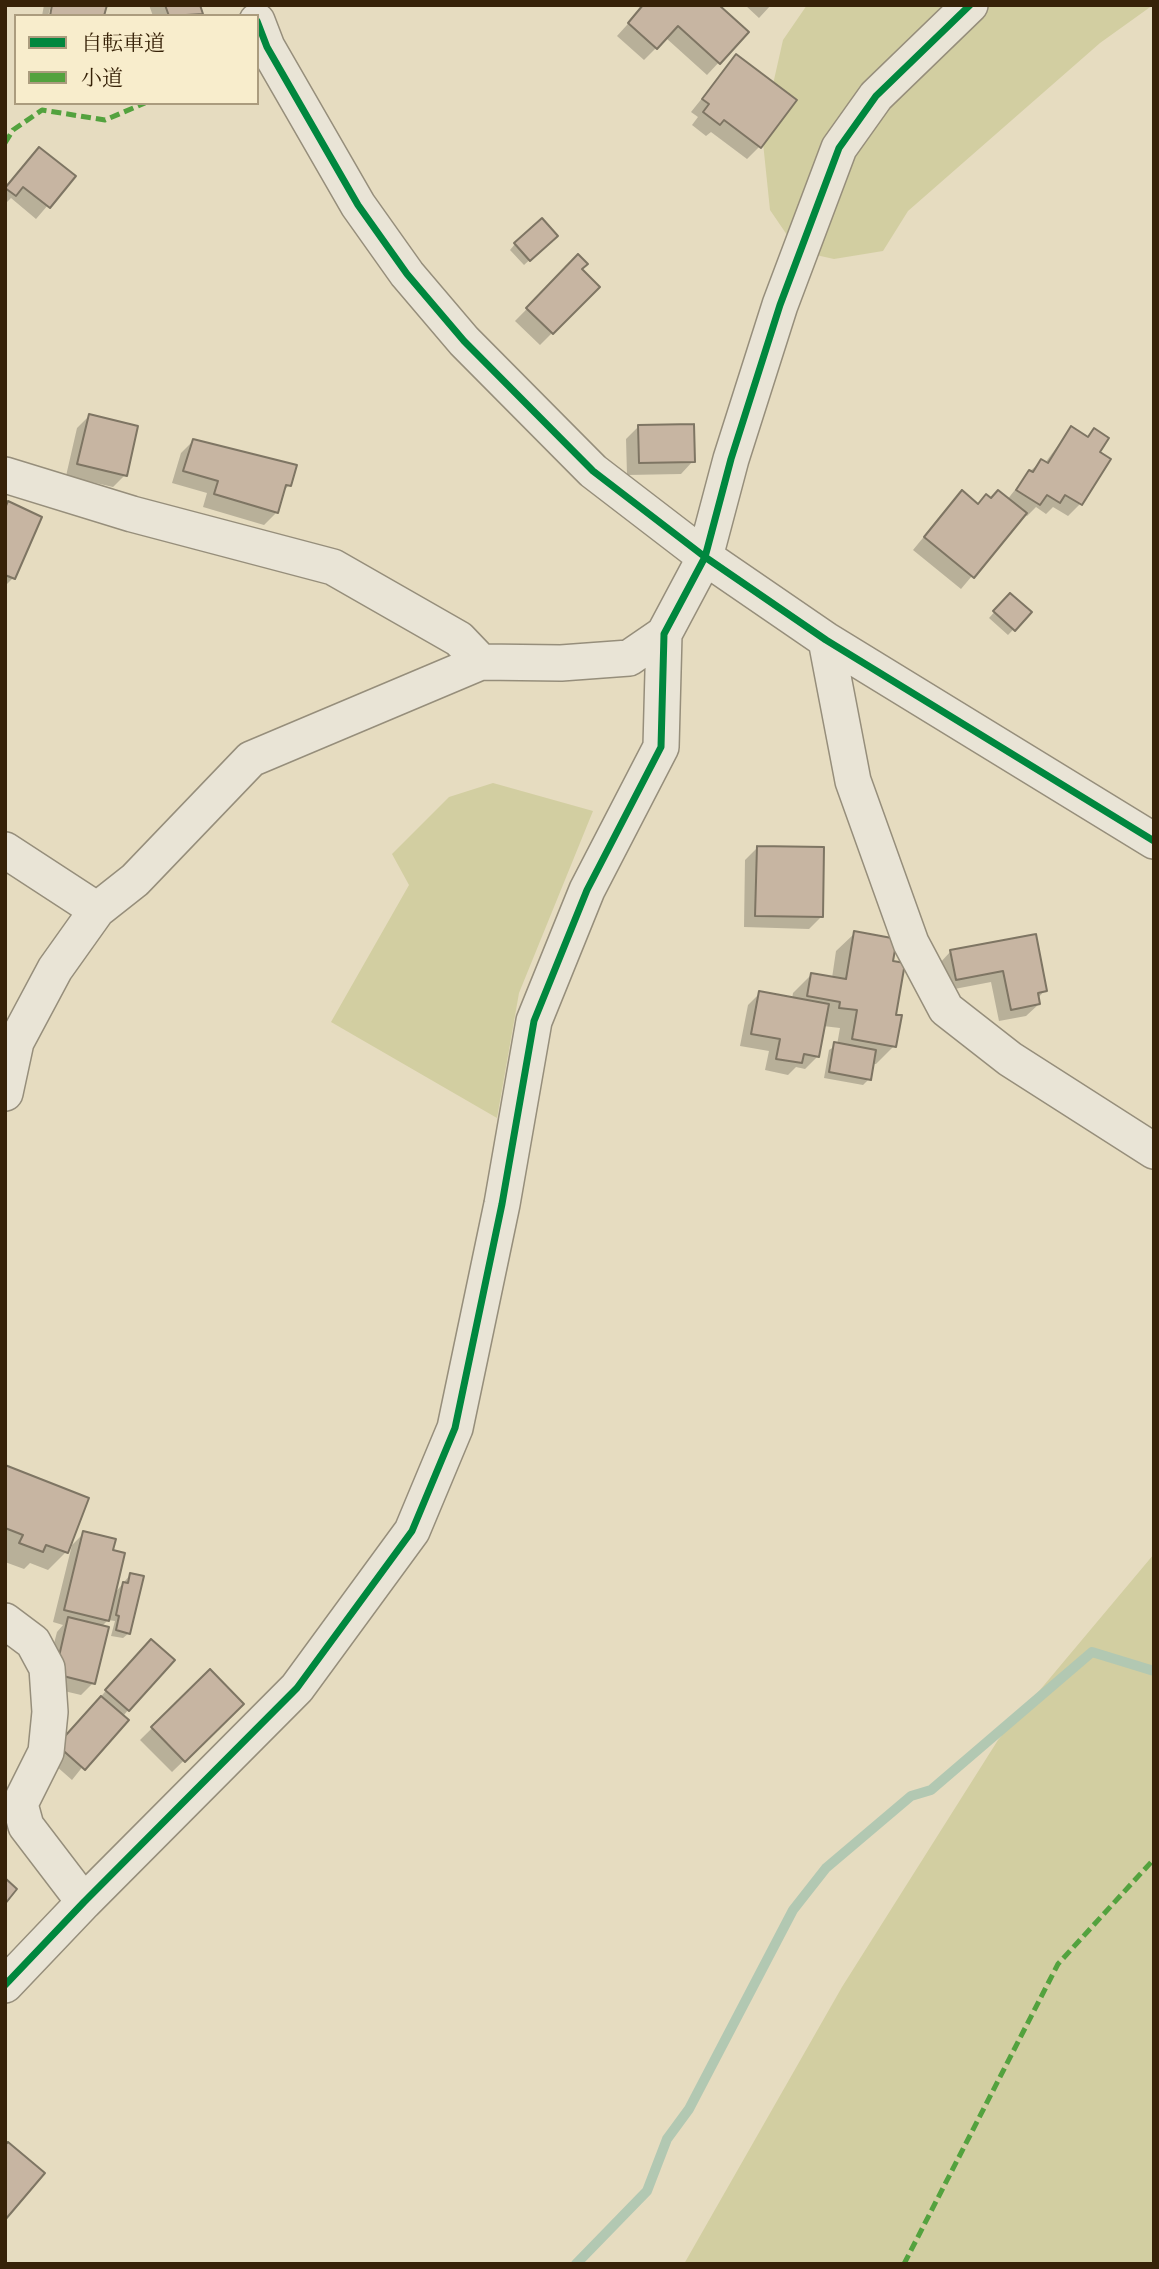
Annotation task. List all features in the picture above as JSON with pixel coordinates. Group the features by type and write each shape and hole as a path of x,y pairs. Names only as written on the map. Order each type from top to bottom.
{"street":[{"path":"5,1985 297,1688 412,1531 455,1428 502,1204 534,1021 586,890 661,747 664,634 705,558 732,458 776,318 839,148 876,96 970,5"},
{"path":"259,26 267,47 358,205 407,274 464,341 593,471 705,558 826,640 1154,841"},
{"path":"5,475 132,514 333,567 459,639 481,662"},
{"path":"5,1093 16,1042 55,970 97,910 135,880 251,759 481,662 561,663 629,658 664,634"},
{"path":"826,640 853,781 911,943 946,1009 1010,1059 1154,1151"},
{"path":"5,850 97,910"},
{"path":"5,1621 33,1642 47,1668 50,1712 46,1752 20,1804 26,1826 84,1902"}],"shaded area":[{"path":"807,5 1153,5 1100,43 908,211 883,251 834,259 798,251 770,210 762,133 783,40"},
{"path":"493,783 593,811 519,993 497,1118 331,1022 409,885 392,854 449,797"},
{"path":"1154,1554 1154,2264 684,2264 842,1987 998,1740"}],"building":[{"path":"52,5 107,5 105,14 50,14"},
{"path":"165,5 200,5 203,14 168,14"},
{"path":"643,5 719,5 749,32 720,64 678,26 657,49 628,23"},
{"path":"736,54 797,100 761,148 724,120 720,125 703,112 709,104 702,99"},
{"path":"39,147 76,176 50,208 23,187 16,196 5,188"},
{"path":"542,218 558,236 530,261 514,243"},
{"path":"578,254 588,264 582,269 600,287 553,334 526,308"},
{"path":"89,414 138,426 127,476 77,464"},
{"path":"694,424 695,462 639,463 638,425"},
{"path":"1071,426 1088,437 1094,428 1109,438 1100,452 1111,459 1082,505 1065,495 1060,503 1047,495 1040,505 1016,490 1029,470 1033,472 1041,459 1048,463"},
{"path":"193,439 297,465 291,486 286,485 278,513 214,494 218,481 183,471"},
{"path":"962,490 978,504 986,494 991,498 998,490 1027,513 974,578 924,537"},
{"path":"8,501 42,517 15,579 5,575 5,508"},
{"path":"1010,593 1032,612 1015,631 993,611"},
{"path":"757,846 824,847 823,917 755,916"},
{"path":"854,931 897,939 893,961 905,963 896,1015 902,1015 896,1047 852,1039 857,1010 839,1008 840,1002 807,996 811,973 846,979"},
{"path":"1036,934 1047,991 1038,993 1040,1004 1011,1010 1003,971 956,980 950,950"},
{"path":"759,991 829,1004 819,1057 804,1054 802,1063 776,1059 780,1039 751,1034"},
{"path":"834,1042 876,1050 871,1080 829,1072"},
{"path":"5,1465 89,1498 68,1553 46,1545 43,1552 19,1543 23,1535 5,1528"},
{"path":"83,1531 116,1539 113,1550 125,1553 109,1621 64,1610"},
{"path":"130,1573 144,1576 130,1634 116,1630 119,1616 116,1615 123,1582 128,1583"},
{"path":"68,1617 109,1627 95,1684 55,1674"},
{"path":"151,1639 175,1660 129,1711 105,1690"},
{"path":"210,1669 244,1704 185,1762 151,1727"},
{"path":"101,1696 129,1720 85,1770 57,1745"},
{"path":"5,1878 17,1889 5,1904"},
{"path":"8,2142 45,2173 5,2220 5,2145"}],"waterway":[{"path":"576,2264 647,2191 667,2139 689,2109 793,1910 826,1868 911,1796 931,1790 1092,1652 1154,1671"}],"marked path":[{"path":"5,143 13,130 42,110 105,120 140,105"},
{"path":"904,2264 1058,1964 1154,1859"}],"cycle path":[{"path":"5,1985 297,1688 412,1531 455,1428 502,1204 534,1021 587,890 661,747 664,634 705,557 731,459 780,305 839,148 876,96 970,5"},
{"path":"259,26 267,47 358,205 407,274 464,341 593,471 705,557 826,640 1154,841"}]}
